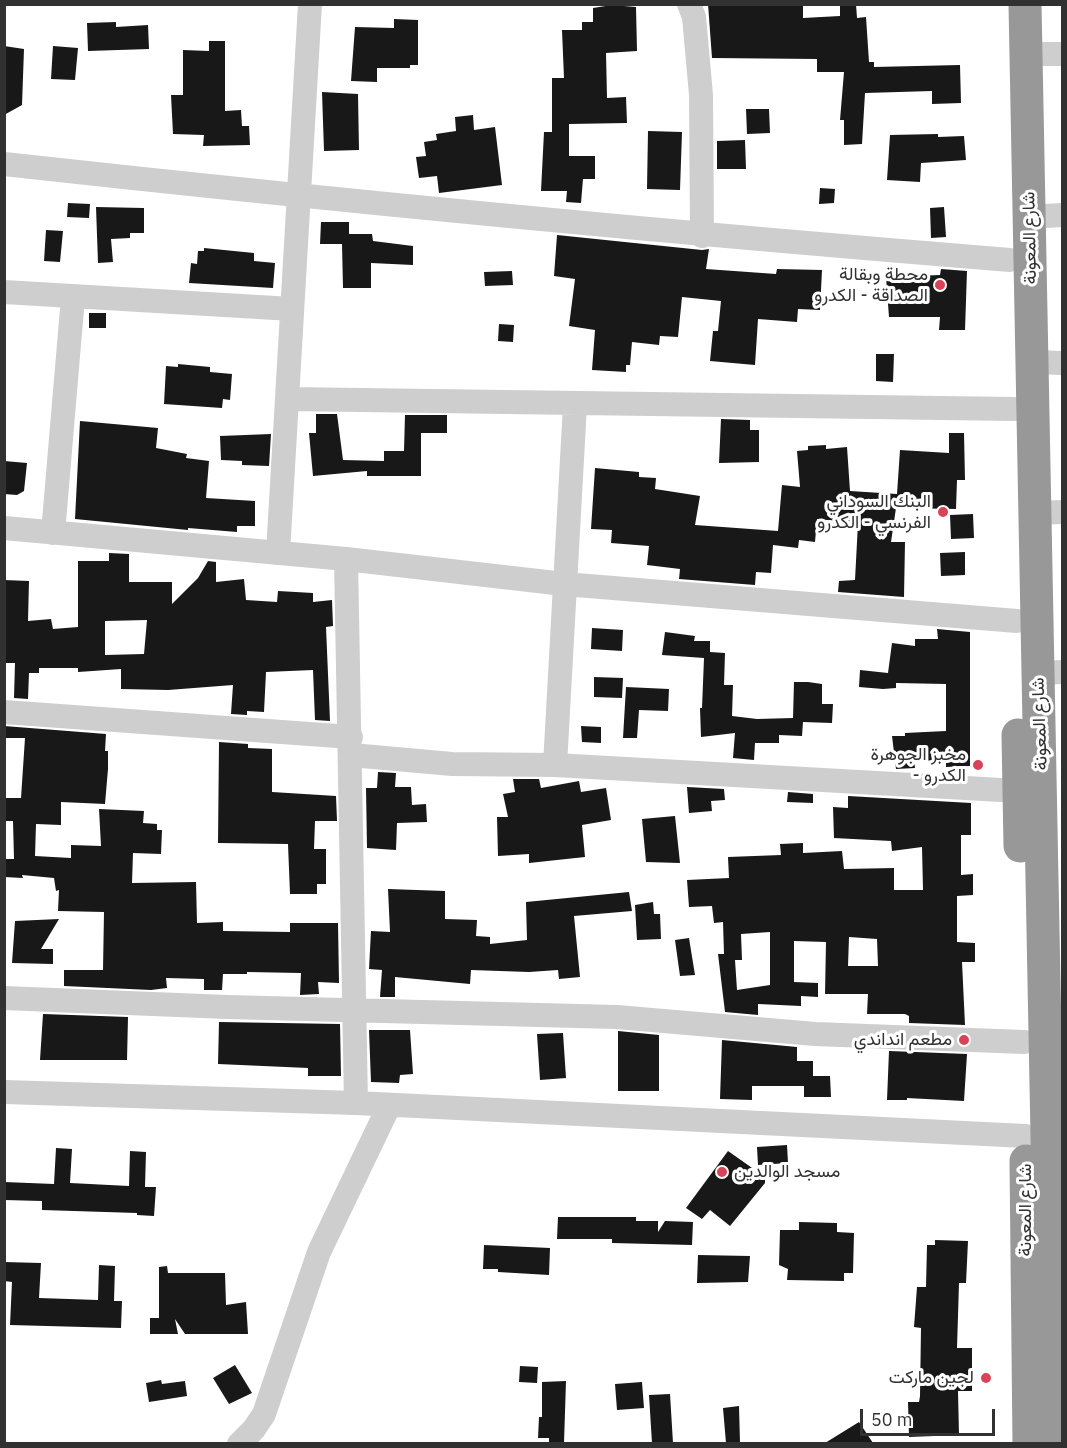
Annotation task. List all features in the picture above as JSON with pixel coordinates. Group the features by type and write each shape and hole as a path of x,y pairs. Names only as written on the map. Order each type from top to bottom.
{"highway":[{"name":"شارع المعونة","path":"1006,4 1018,129 1048,362 1054,1075 1037,1171 1029,1443"},
{"name":"شارع المعونة","path":"1025,4 1026,54 1018,129 1010,260 1025,1136 1056,1232 1053,1443"}],"street":[{"path":"278,553 310,4"},
{"path":"689,4 694,17 701,95 702,236"},
{"path":"1026,54 1062,54"},
{"path":"4,164 702,236 1010,260"},
{"path":"1030,217 1062,215"},
{"path":"4,292 292,309"},
{"path":"53,533 73,297"},
{"path":"288,399 575,405 1014,409"},
{"path":"555,765 575,405"},
{"path":"4,528 346,559 564,584 1017,621"},
{"path":"346,559 356,1103"},
{"path":"4,712 351,746 452,764 555,765 1019,791"},
{"path":"4,998 355,1011 617,1017 815,1034 1024,1042"},
{"path":"4,1092 356,1103 1025,1136"},
{"path":"239,1443 254,1429 264,1414 319,1252 389,1106"}],"building":[{"path":"708,4 803,4 803,18 840,16 840,4 856,4 857,18 866,17 869,62 874,62 874,67 960,65 961,103 932,104 932,91 865,93 862,144 844,145 844,120 840,120 844,72 817,72 817,59 712,58"},
{"path":"612,5 636,7 637,51 606,53 607,98 626,97 627,123 569,124 569,156 595,156 595,179 583,179 581,203 566,202 567,191 541,191 544,132 552,132 552,78 564,78 562,30 582,30 582,22 593,22 593,8"},
{"path":"394,19 418,20 418,65 410,65 410,68 377,68 377,82 351,81 355,27 394,28"},
{"path":"116,22 116,27 148,25 149,49 88,51 87,23"},
{"path":"209,41 225,41 225,111 241,110 242,126 249,126 250,145 203,146 204,135 173,134 171,95 183,95 183,50 209,51"},
{"path":"4,46 24,49 22,105 4,115"},
{"path":"53,46 78,48 75,80 51,79"},
{"path":"322,92 358,94 359,150 324,151"},
{"path":"746,109 769,109 770,133 747,134"},
{"path":"473,115 474,130 495,127 502,185 439,193 437,176 419,178 416,157 426,156 424,142 437,140 436,134 456,131 455,117"},
{"path":"648,131 682,132 680,190 647,189"},
{"path":"938,134 938,137 964,136 966,160 921,163 920,182 887,180 890,135"},
{"path":"745,140 746,169 717,169 717,141"},
{"path":"820,188 835,189 834,203 819,204"},
{"path":"68,203 90,204 89,218 67,217"},
{"path":"96,207 144,208 144,233 130,233 130,238 111,239 113,262 98,263"},
{"path":"944,207 946,237 931,238 930,208"},
{"path":"321,222 349,222 349,234 372,234 373,241 413,246 413,265 371,263 371,288 343,288 342,244 320,244"},
{"path":"46,230 63,231 60,262 44,261"},
{"path":"557,235 709,249 706,269 776,274 777,269 822,270 820,310 798,309 797,322 758,319 755,365 710,361 713,331 718,331 721,301 682,297 678,337 660,336 659,345 632,342 630,365 626,365 626,372 592,370 595,330 569,326 575,279 554,276"},
{"path":"204,248 254,253 254,261 275,263 273,288 189,283 191,263 197,264 198,251 204,251"},
{"path":"941,269 967,271 965,330 939,330 940,317 889,317 886,277 940,275"},
{"path":"512,271 513,285 485,286 484,272"},
{"path":"89,313 106,313 106,328 89,328"},
{"path":"499,324 514,325 513,342 498,341"},
{"path":"876,354 894,354 893,382 876,381"},
{"path":"178,364 210,367 210,372 232,374 230,400 223,399 222,408 164,404 166,366 178,367"},
{"path":"316,414 337,414 343,460 384,461 384,451 404,451 405,415 447,415 447,433 421,433 421,476 367,476 367,471 313,476 309,433 316,433"},
{"path":"721,419 750,420 750,430 759,430 759,462 719,463"},
{"path":"80,421 158,428 156,448 187,454 186,458 209,461 206,498 255,501 255,526 237,526 237,532 188,528 188,530 75,519"},
{"path":"949,433 964,433 965,480 957,480 956,509 896,508 891,542 905,542 904,597 838,592 839,581 855,580 858,523 817,519 815,542 799,540 798,548 773,545 771,573 756,572 755,585 679,579 680,569 647,565 649,546 611,543 612,530 591,529 595,468 639,472 639,477 656,478 655,489 700,496 695,525 778,531 782,485 800,487 797,451 808,450 808,446 826,445 826,449 847,447 850,491 897,494 900,450 949,453"},
{"path":"271,434 269,466 242,465 242,461 221,460 220,436"},
{"path":"4,461 27,463 24,491 17,495 4,494"},
{"path":"973,514 974,538 951,539 950,515"},
{"path":"965,552 965,575 941,576 940,553"},
{"path":"109,553 129,554 129,582 172,582 172,604 198,578 208,561 216,562 216,582 244,579 246,600 277,602 278,591 313,593 313,602 332,600 333,626 326,627 330,721 315,720 313,670 266,672 264,712 247,711 247,715 231,714 233,685 168,690 121,689 121,669 78,672 78,668 39,668 39,673 29,673 28,699 14,698 15,663 4,663 4,580 29,581 28,621 51,619 53,629 78,627 78,561 109,561","holes":["147,620 144,654 105,655 105,621"]},
{"path":"592,628 623,630 622,651 591,649"},
{"path":"937,629 970,632 970,766 946,767 946,760 914,761 915,768 896,769 892,736 946,731 946,684 896,683 896,688 883,689 859,687 860,670 888,673 892,643 915,646 915,639 938,639"},
{"path":"665,632 695,636 694,641 710,641 710,652 725,653 724,685 733,685 732,716 757,719 793,718 794,682 808,682 822,684 822,704 833,704 832,723 803,722 802,736 779,735 779,743 755,743 754,760 733,758 735,733 701,737 700,708 702,708 704,658 662,655"},
{"path":"594,677 623,678 622,698 594,697"},
{"path":"626,687 669,689 668,711 639,710 637,738 623,738"},
{"path":"4,726 106,734 105,751 108,751 108,769 105,804 61,802 61,825 36,824 35,856 71,858 71,845 101,846 99,809 144,811 143,823 157,824 157,830 162,830 161,854 133,853 132,883 196,882 197,923 223,922 223,931 290,932 290,923 338,923 339,983 318,982 319,994 300,995 301,973 247,972 247,974 223,974 222,990 204,990 204,979 166,978 167,988 151,990 64,986 64,970 103,970 104,912 58,911 59,890 56,891 54,878 22,875 23,878 4,877 4,859 14,859 13,821 4,821 4,798 21,798 25,738 4,738"},
{"path":"581,726 601,727 601,743 582,742"},
{"path":"219,742 248,744 248,748 272,749 272,792 336,796 337,821 315,821 314,849 326,849 326,884 317,884 317,894 290,894 288,844 218,843"},
{"path":"378,772 396,773 395,787 411,787 412,805 426,804 427,822 397,823 396,850 367,848 366,788 377,788"},
{"path":"513,779 539,779 541,788 579,781 581,792 606,788 611,820 582,825 585,857 529,863 529,854 498,856 497,817 508,817 503,794 515,792"},
{"path":"687,787 724,789 725,800 711,801 712,811 689,813"},
{"path":"788,792 813,794 813,803 787,802"},
{"path":"848,796 971,803 971,835 961,835 961,875 973,874 973,895 957,896 957,942 975,943 975,962 962,962 965,1025 909,1023 909,1016 905,1014 867,1014 868,994 825,994 826,942 794,941 794,982 818,983 818,997 801,996 801,1006 758,1004 758,1015 725,1012 718,954 724,954 723,922 714,923 712,906 689,907 687,880 729,878 728,857 781,855 780,844 803,843 803,853 842,851 844,869 894,868 894,890 923,890 922,847 892,851 891,841 834,838 833,807 848,808","holes":["770,932 770,985 737,990 735,960 742,960 741,934","849,937 877,939 878,966 848,966"]},
{"path":"675,816 680,863 646,862 642,819"},
{"path":"388,889 445,891 445,919 477,920 476,936 490,937 490,944 527,940 526,902 629,892 632,911 574,916 580,977 559,979 558,970 529,972 471,970 470,984 395,977 395,997 380,997 382,970 369,969 371,931 390,932"},
{"path":"653,902 654,914 660,914 661,939 637,940 635,905"},
{"path":"59,919 41,949 53,949 53,964 12,963 15,921"},
{"path":"689,938 695,975 680,976 675,940"},
{"path":"43,1014 128,1017 127,1060 40,1060"},
{"path":"219,1022 340,1024 341,1076 308,1076 308,1068 218,1064"},
{"path":"369,1030 410,1030 413,1074 400,1075 399,1083 371,1082"},
{"path":"618,1031 659,1035 659,1091 618,1091"},
{"path":"563,1033 566,1078 540,1080 537,1034"},
{"path":"722,1040 797,1047 797,1061 813,1061 813,1076 830,1076 831,1097 804,1097 804,1086 752,1086 752,1100 720,1099"},
{"path":"889,1051 967,1054 964,1101 907,1098 907,1100 887,1100"},
{"path":"787,1145 788,1163 758,1165 757,1147"},
{"path":"56,1148 72,1149 70,1183 129,1186 130,1151 146,1152 145,1187 156,1187 154,1216 137,1215 137,1213 42,1210 42,1201 4,1200 4,1182 54,1184"},
{"path":"728,1151 765,1177 765,1183 730,1226 710,1210 702,1219 686,1208"},
{"path":"558,1217 636,1217 636,1221 658,1221 658,1232 665,1221 693,1222 692,1245 612,1243 612,1239 557,1239"},
{"path":"799,1222 837,1223 837,1232 854,1233 853,1273 844,1273 844,1281 787,1280 788,1269 779,1265 780,1230 799,1230"},
{"path":"935,1240 968,1241 966,1283 959,1283 957,1348 972,1348 972,1391 958,1391 959,1435 909,1437 908,1402 919,1402 920,1396 921,1328 914,1327 917,1287 926,1287 927,1245 935,1245"},
{"path":"484,1245 550,1248 549,1275 483,1269"},
{"path":"698,1255 750,1256 748,1282 697,1283"},
{"path":"4,1262 41,1263 39,1298 98,1300 99,1265 115,1266 114,1301 122,1301 121,1328 10,1325 12,1282 4,1281"},
{"path":"167,1266 168,1273 225,1273 226,1305 246,1302 248,1334 185,1334 175,1319 178,1334 150,1334 150,1318 159,1318 159,1267"},
{"path":"235,1365 252,1393 229,1404 213,1378"},
{"path":"520,1366 538,1367 537,1383 519,1382"},
{"path":"161,1380 162,1384 185,1381 187,1396 149,1402 146,1383"},
{"path":"566,1381 564,1443 549,1443 549,1438 538,1438 539,1417 542,1417 542,1382"},
{"path":"642,1382 644,1408 617,1410 615,1384"},
{"path":"670,1394 673,1443 652,1443 649,1395"},
{"path":"739,1406 740,1443 726,1443 723,1408"},
{"path":"859,1422 873,1443 825,1443"}],"place":[{"name":"محطة وبقالة الصداقة - الكدرو","path":"940,285"},
{"name":"البنك السوداني الفرنسي - الكدرو","path":"943,512"},
{"name":"مخبز الجوهرة - الكدرو","path":"978,765"},
{"name":"مطعم انداندي","path":"964,1040"},
{"name":"مسجد الوالدين","path":"722,1172"},
{"name":"لجين ماركت","path":"986,1378"}]}
